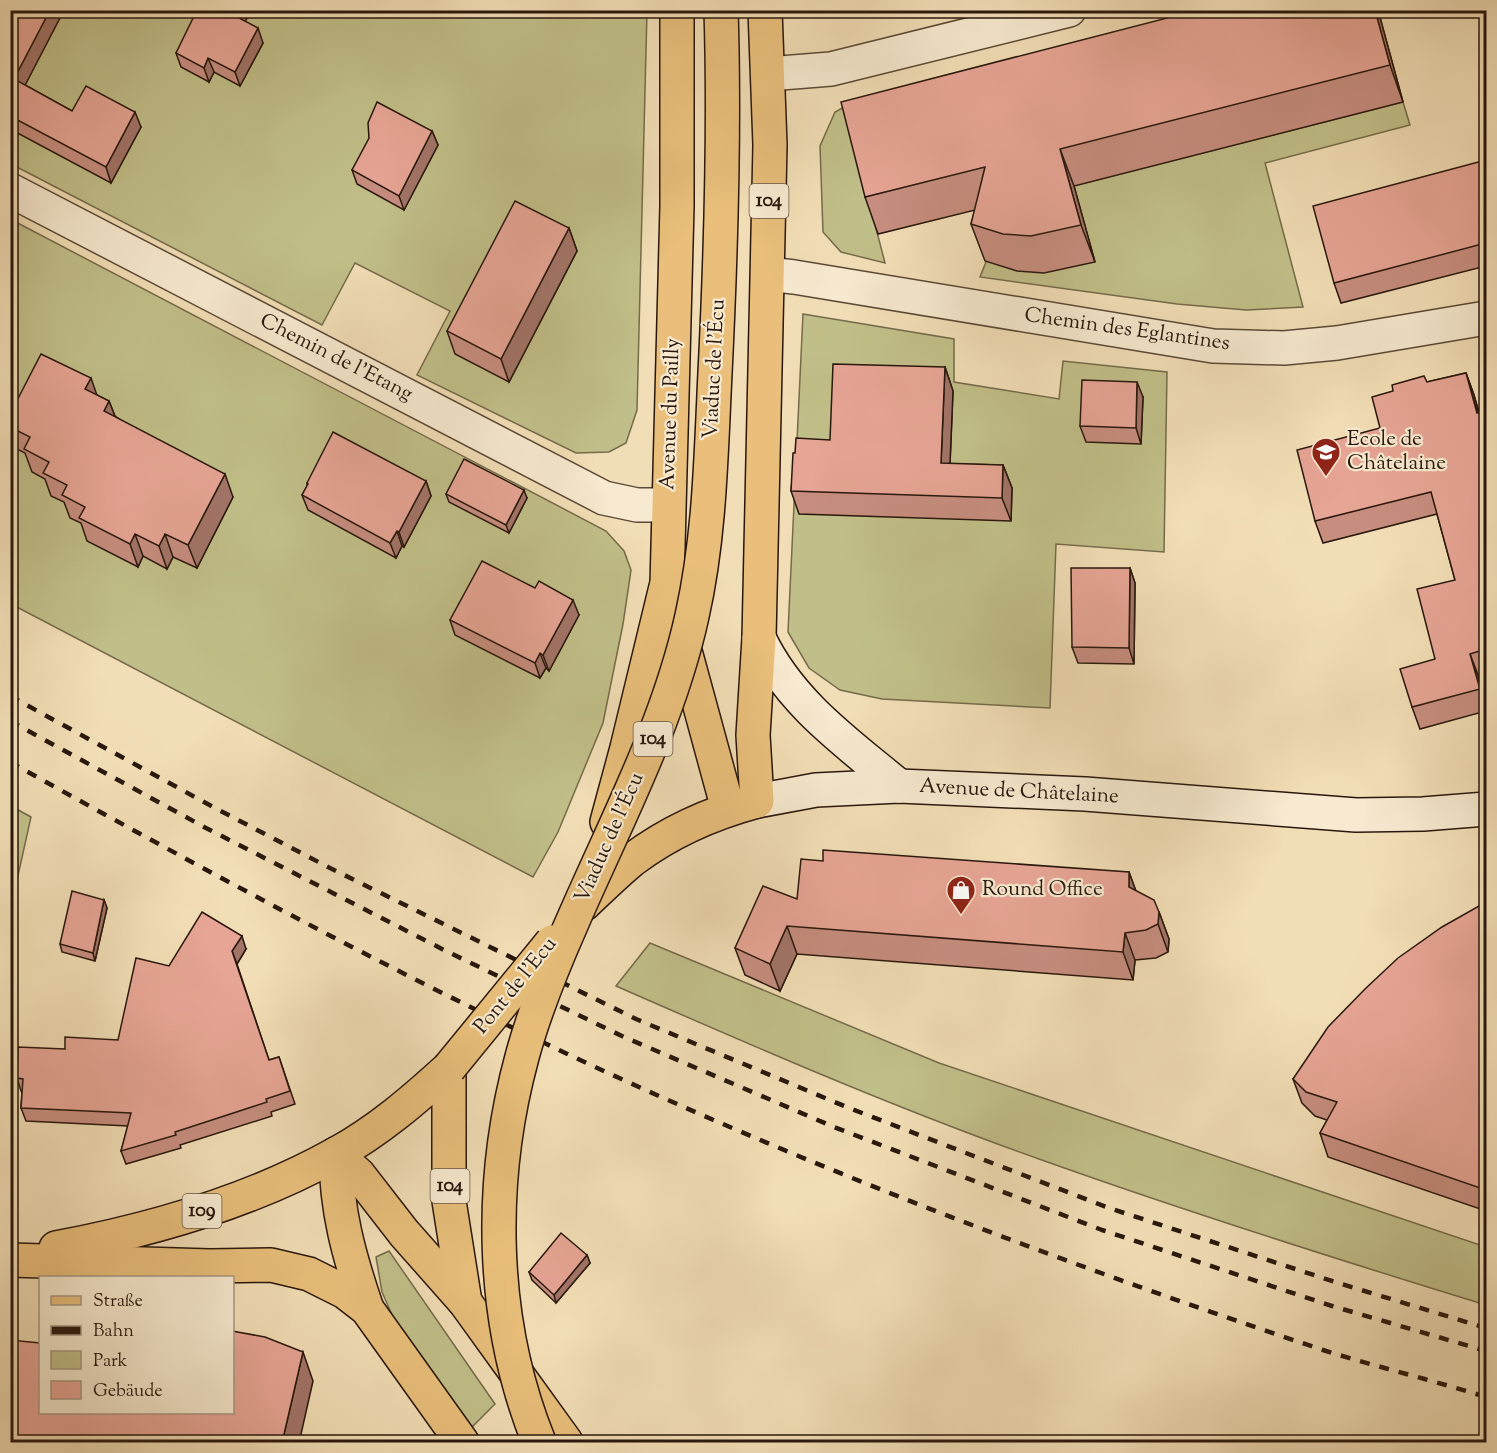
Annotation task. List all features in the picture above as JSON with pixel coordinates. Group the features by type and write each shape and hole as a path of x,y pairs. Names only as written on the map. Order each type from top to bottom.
{"main road":[{"name":"Avenue du Pailly","path":"677,10 677,206 667,585 743,805"},
{"name":"Viaduc de l'Écu","path":"538,1443 520,1386 504,1306 499,1241 502,1160 516,1080 539,1003 661,720 684,648 697,592 707,508 718,315 723,168 721,10"},
{"name":"104","path":"743,805 753,735 759,638 768,274 768,74 765,10"},
{"name":"104","path":"584,904 627,748 667,585"},
{"name":"Avenue de Châtelaine","path":"584,904 632,860 665,838 699,820 743,805"},
{"name":"Pont de l'Ecu","path":"449,1068 584,904"},
{"name":"104","path":"449,1068 449,1201 465,1302"},
{"name":"109","path":"10,1258 112,1237 200,1212 243,1196 336,1154 414,1100 449,1068"},
{"name":"104","path":"336,1154 359,1175 404,1233 465,1302 566,1443"},
{"path":"336,1154 336,1188 351,1262 367,1309 462,1443"},
{"path":"10,1258 210,1266 271,1265 297,1270 330,1283 367,1309"}],"street":[{"path":"768,74 831,69 1069,10"},
{"name":"Chemin de l'Etang","path":"10,190 604,498 637,505 668,505"},
{"name":"Chemin des Eglantines","path":"768,274 1212,346 1284,348 1337,343 1486,318"},
{"path":"759,638 778,674 806,707 899,786"},
{"name":"Avenue de Châtelaine","path":"743,805 816,790 899,786 1085,794 1356,815 1423,814 1486,809"}],"green space":[{"path":"10,11 647,11 637,410 626,443 609,452 576,453 417,375 450,311 355,263 322,325 11,164"},
{"path":"1403,102 1410,125 1265,163 1303,307 1246,310 1177,304 980,277 1010,202"},
{"path":"848,105 862,174 885,263 841,252 823,232 820,146 835,112"},
{"path":"10,219 606,531 624,551 631,570 623,624 603,723 558,832 533,877 11,604"},
{"path":"803,314 954,339 954,382 1059,399 1063,361 1167,372 1164,552 1056,544 1050,708 882,699 840,690 809,668 788,632"},
{"path":"11,806 31,817 11,907"},
{"path":"650,943 939,1063 1486,1247 1486,1305 1206,1216 985,1139 826,1076 616,986"},
{"path":"389,1251 495,1404 469,1430 400,1333 382,1292 376,1257"}],"building":[{"path":"10,10 50,10 14,79 72,111 86,86 135,112 106,167 10,116"},
{"path":"197,10 238,10 235,16 258,28 235,72 208,58 204,68 176,53"},
{"path":"1198,10 1375,10 1390,65 1060,149 1081,225 1031,236 1003,234 971,224 985,167 865,197 841,102"},
{"path":"377,102 432,131 399,196 352,170 369,138 368,123"},
{"path":"1486,160 1486,243 1334,283 1313,206"},
{"path":"515,201 569,228 501,359 447,331"},
{"path":"41,354 91,378 85,389 109,401 104,411 225,474 188,545 165,534 159,546 135,534 130,544 79,518 85,507 62,495 67,485 43,473 49,462 24,449 30,437 10,427 10,414"},
{"path":"833,364 945,367 941,463 1003,465 1002,498 791,491 796,438 830,440"},
{"path":"1466,373 1477,413 1486,410 1486,649 1470,654 1480,689 1412,707 1400,669 1435,659 1417,589 1455,580 1431,492 1315,521 1297,450 1380,428 1372,397 1393,391 1392,385 1424,376 1427,382"},
{"path":"1082,380 1137,382 1136,428 1080,426"},
{"path":"333,432 426,481 399,532 397,531 390,543 302,495"},
{"path":"464,459 524,490 506,525 446,494"},
{"path":"482,561 535,588 539,581 573,600 543,655 540,653 535,663 450,620"},
{"path":"1071,568 1130,568 1129,648 1072,647"},
{"path":"823,850 1129,872 1129,887 1154,900 1159,912 1158,924 1146,930 1125,933 1123,952 787,926 770,964 735,948 763,886 797,899 801,859 823,861"},
{"path":"72,891 104,900 93,953 60,944"},
{"path":"1486,902 1486,1190 1320,1133 1337,1102 1306,1092 1293,1079 1328,1027 1398,958 1442,927"},
{"path":"202,912 242,936 232,951 269,1060 279,1057 290,1091 266,1099 267,1102 175,1132 176,1135 121,1151 131,1113 21,1108 23,1079 17,1078 18,1047 65,1049 65,1037 118,1040 136,958 169,966"},
{"path":"561,1233 587,1255 554,1295 529,1272"},
{"path":"234,1331 265,1337 303,1352 282,1443 10,1443 10,1340 39,1343 39,1414 234,1414"}],"railway":[{"path":"10,696 328,867 636,1019 849,1108 1109,1208 1335,1282 1486,1328"},
{"path":"10,721 206,828 444,950 624,1037 834,1127 1102,1230 1332,1306 1486,1351"},
{"path":"10,762 231,883 455,999 606,1072 782,1149 961,1221 1141,1287 1323,1350 1486,1397"}],"place":[{"name":"Ecole de Châtelaine","path":"1326,478"},
{"name":"Round Office","path":"961,916"}]}
